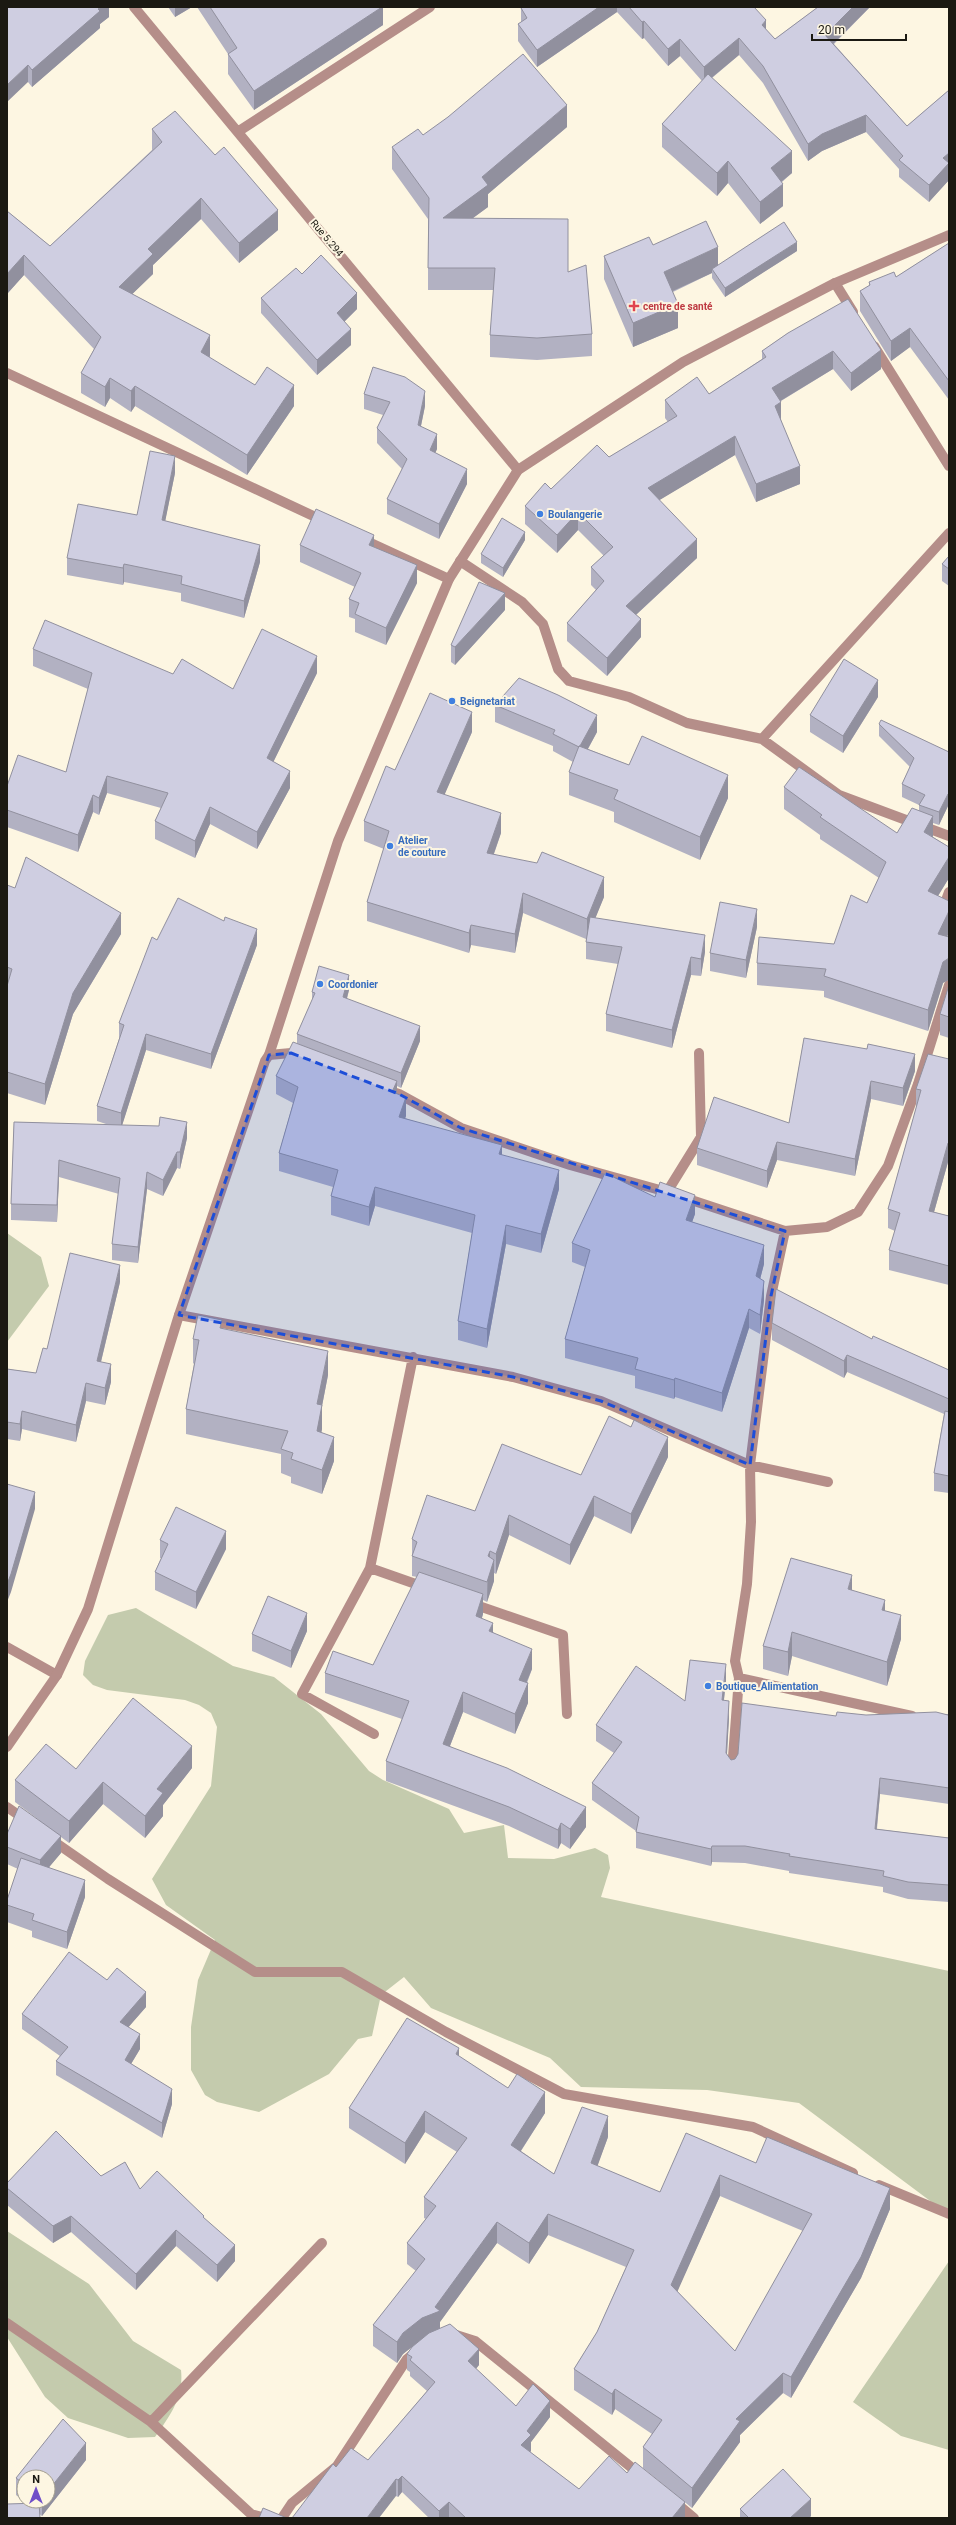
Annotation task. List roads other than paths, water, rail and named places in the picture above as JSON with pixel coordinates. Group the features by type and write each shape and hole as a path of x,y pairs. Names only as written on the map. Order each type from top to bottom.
{"street":[{"name":"Rue 5.294","path":"134,7 239,131 518,470"},
{"path":"239,131 430,7"},
{"path":"7,1747 57,1674 88,1609 179,1315 262,1069 269,1055 338,841 449,579 460,561 518,470 683,362 835,283 949,236"},
{"path":"835,283 860,324"},
{"path":"868,337 949,466"},
{"path":"7,373 333,525"},
{"path":"762,739 949,533"},
{"path":"355,535 449,579"},
{"path":"460,561 522,602 543,624 558,669 569,681 629,697 687,723 762,739 839,795 949,836"},
{"path":"949,892 945,903 949,908"},
{"path":"378,1086 399,1094 461,1128 570,1165 667,1192 785,1231 827,1227 858,1212 888,1166 918,1084 949,985"},
{"path":"269,1055 291,1053 312,1062"},
{"path":"667,1192 701,1137 699,1053"},
{"path":"732,1770 739,1678 735,1660 747,1584 751,1522 750,1465 771,1296 785,1231"},
{"path":"179,1315 413,1357 513,1377 601,1401 750,1465 828,1482"},
{"path":"374,1734 302,1694 370,1568 413,1357"},
{"path":"370,1568 437,1591"},
{"path":"459,1599 563,1635 567,1714"},
{"path":"7,1647 57,1674"},
{"path":"739,1678 926,1720"},
{"path":"7,1807 108,1880 255,1972 342,1972 446,2032 564,2094 753,2127 865,2179 949,2214"},
{"path":"151,2422 322,2243"},
{"path":"7,2323 151,2422 251,2514 266,2518"},
{"path":"445,2336 452,2333 475,2341 652,2484"},
{"path":"282,2518 292,2503 337,2466 407,2359 426,2344"},
{"path":"664,2493 694,2518"}],"place":[{"name":"centre de santé","path":"634,306"},
{"name":"Boulangerie","path":"540,514"},
{"name":"Beignetariat","path":"452,701"},
{"name":"Atelier de couture","path":"390,846"},
{"name":"Coordonier","path":"320,984"},
{"name":"Boutique_Alimentation","path":"708,1686"}]}
